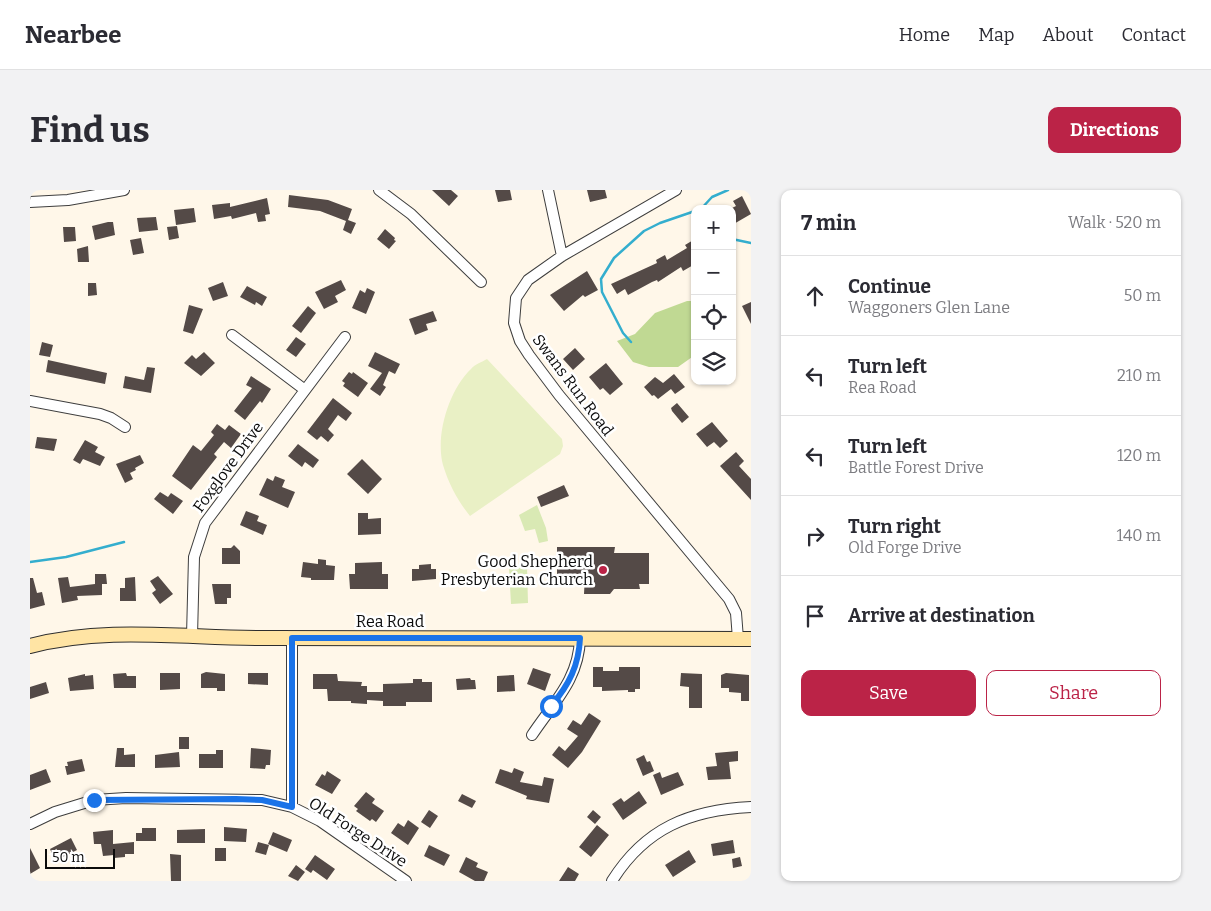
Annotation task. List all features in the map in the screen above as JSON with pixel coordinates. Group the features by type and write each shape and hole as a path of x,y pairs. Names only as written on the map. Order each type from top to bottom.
{"main road":[{"name":"Rea Road","path":"30,646 85,636 745,639"}],"street":[{"path":"30,202 68,200 124,190"},
{"path":"379,190 411,214 481,282"},
{"path":"548,190 562,256"},
{"name":"Swans Run Road","path":"676,190 562,256 528,280 516,298 513,317 520,341 558,395 729,599 736,612 745,639"},
{"path":"232,335 305,390"},
{"name":"Foxglove Drive","path":"192,636 194,557 202,529 219,502 345,337"},
{"path":"30,401 100,414 111,418 124,427"},
{"path":"292,638 292,807"},
{"path":"532,735 571,680 579,653 580,638"},
{"name":"Old Forge Drive","path":"30,824 55,812 94,800 262,800 292,807 320,821 406,881"},
{"path":"612,881 633,852 669,826 702,813 751,807"}],"green space":[{"path":"691,301 691,358 678,367 649,367 633,362 617,341 635,334 655,313"},
{"path":"487,359 562,439 563,446 560,454 470,516 458,499 448,479 443,465 441,440 446,414 456,389 473,367"},
{"path":"537,505 546,528 548,541 539,543 535,529 525,531 519,515"},
{"path":"527,567 528,603 511,604 509,568"}],"building":[{"path":"432,190 451,190 458,196 449,206"},
{"path":"495,190 510,190 512,200 498,202"},
{"path":"587,190 605,190 607,198 590,202"},
{"path":"289,195 328,200 352,209 348,220 356,223 351,234 343,230 346,221 320,211 288,207"},
{"path":"742,196 751,214 736,223 736,205 733,201"},
{"path":"267,198 270,214 265,215 266,221 258,222 256,213 232,219 231,216 214,219 212,205 230,203 230,207"},
{"path":"194,208 196,222 176,225 174,210"},
{"path":"156,217 158,230 139,232 137,218"},
{"path":"113,222 115,235 95,240 92,226"},
{"path":"177,226 179,238 169,240 167,227"},
{"path":"63,227 75,227 76,241 64,242"},
{"path":"385,229 396,241 389,249 377,239"},
{"path":"141,238 144,253 133,255 130,240"},
{"path":"691,241 691,266 683,271 681,267 658,282 657,280 652,282 628,295 625,289 617,294 611,284 657,263 656,260 665,255 667,260 687,248 685,245"},
{"path":"88,246 89,262 78,262 77,249"},
{"path":"587,271 598,290 585,297 583,295 564,311 550,295"},
{"path":"341,280 346,290 335,296 338,302 324,309 315,292"},
{"path":"223,282 228,296 213,301 208,288"},
{"path":"88,283 96,283 97,295 88,296"},
{"path":"247,286 267,297 262,306 256,302 255,305 240,297"},
{"path":"367,288 375,292 366,314 352,308 360,290 365,293"},
{"path":"751,302 751,324 742,306"},
{"path":"189,305 203,309 193,334 183,331"},
{"path":"308,306 316,313 301,333 292,326"},
{"path":"433,311 437,321 426,324 428,330 415,335 409,319"},
{"path":"296,337 306,344 296,357 286,350"},
{"path":"42,342 53,345 50,357 39,355"},
{"path":"575,348 585,359 573,370 563,359"},
{"path":"204,352 215,363 201,376 184,363 192,355 196,359"},
{"path":"375,352 400,364 395,374 389,371 383,385 386,387 380,396 370,389 382,373 368,366"},
{"path":"48,360 107,373 105,384 46,372"},
{"path":"606,363 623,384 610,395 603,388 600,390 589,377"},
{"path":"147,367 155,368 151,393 123,388 125,376 144,380"},
{"path":"349,372 352,374 353,372 368,383 358,397 343,386 345,383 342,381"},
{"path":"674,374 685,387 675,394 671,389 658,399 654,395 652,396 644,387 655,377 663,383"},
{"path":"251,376 271,389 262,403 260,401 245,420 234,411 252,388 246,385"},
{"path":"333,398 352,413 346,421 338,415 328,429 334,435 328,442 321,436 317,440 307,432"},
{"path":"677,403 689,417 682,423 671,408"},
{"path":"712,422 728,441 720,448 714,442 707,447 696,434"},
{"path":"217,424 225,430 229,425 241,434 231,448 224,442 214,454 217,457 191,490 172,476 193,445 201,451 214,435 211,432"},
{"path":"37,437 57,439 54,451 35,448"},
{"path":"85,440 98,447 95,452 105,457 100,466 83,459 80,464 73,460"},
{"path":"298,444 319,460 313,468 305,462 302,467 288,456"},
{"path":"736,452 744,461 739,466 751,479 751,500 720,466"},
{"path":"140,455 144,463 130,473 133,479 125,483 116,464"},
{"path":"362,459 382,479 368,494 347,474"},
{"path":"275,476 285,480 282,487 295,492 288,508 259,495 267,478 273,481"},
{"path":"564,485 569,496 541,507 537,497"},
{"path":"160,492 168,497 171,493 183,501 173,514 154,499"},
{"path":"246,511 259,516 257,521 267,525 263,535 240,525"},
{"path":"358,513 368,513 368,519 381,518 381,534 358,535"},
{"path":"234,545 240,551 240,564 222,564 222,548 231,548"},
{"name":"Good Shepherd Presbyterian Church","path":"557,547 615,547 614,553 649,553 649,584 639,584 640,589 614,589 610,594 584,594 585,574 557,574"},
{"path":"318,559 326,560 326,565 335,566 334,580 311,580 311,578 301,577 303,562 318,564"},
{"path":"382,562 382,574 388,574 388,589 350,589 349,574 355,574 355,563"},
{"path":"431,564 431,569 436,569 436,579 412,581 412,569 419,569 419,565"},
{"path":"95,574 106,574 107,584 102,584 102,595 77,596 78,600 62,603 58,578 68,577 70,587 95,584"},
{"path":"158,576 173,594 160,604 152,593 156,590 150,581"},
{"path":"135,577 136,601 120,601 120,588 125,588 125,578"},
{"path":"30,578 33,578 37,593 42,592 45,605 30,609"},
{"path":"212,584 231,584 231,598 227,598 227,604 215,604"},
{"path":"593,667 603,667 603,671 619,671 619,667 640,667 640,689 635,689 635,692 628,692 628,690 602,691 602,687 593,687"},
{"path":"533,668 551,674 545,691 527,684"},
{"path":"206,672 225,674 225,691 217,691 217,688 201,688 201,674"},
{"path":"126,673 127,676 136,676 136,688 114,688 113,674"},
{"path":"160,673 180,673 180,689 160,690"},
{"path":"248,673 268,673 268,685 248,684"},
{"path":"681,673 702,674 702,708 689,708 689,687 680,686"},
{"path":"726,673 749,675 749,701 741,701 741,693 729,692 729,688 721,688 721,675"},
{"path":"85,674 85,676 93,675 94,689 70,691 68,678"},
{"path":"313,674 337,674 338,681 362,682 361,686 367,686 367,692 383,692 383,684 413,683 413,679 422,679 422,682 432,682 432,702 406,702 406,706 383,706 383,701 367,700 367,704 351,703 351,701 328,701 327,689 313,689"},
{"path":"514,675 515,691 497,692 497,676"},
{"path":"470,678 475,680 476,689 457,690 456,679"},
{"path":"46,682 49,693 30,699 30,687"},
{"path":"589,713 601,721 582,752 568,768 552,755 559,746 565,751 578,736 567,729 573,720 581,725"},
{"path":"179,737 189,737 189,749 179,749"},
{"path":"117,748 124,748 124,755 135,754 135,767 115,767"},
{"path":"251,748 271,750 270,765 266,765 265,769 250,768"},
{"path":"216,750 223,750 223,768 199,768 199,754 216,754"},
{"path":"738,751 738,761 729,762 731,779 708,780 706,767 717,766 715,753"},
{"path":"179,752 180,767 155,768 155,755"},
{"path":"644,755 647,762 650,761 654,771 643,776 636,759"},
{"path":"82,759 85,771 67,775 65,766 68,766 67,762"},
{"path":"514,768 524,772 520,782 542,786 544,777 554,779 549,803 526,799 527,796 495,783 500,769 512,773"},
{"path":"46,769 51,782 30,790 30,775"},
{"path":"327,771 341,780 332,794 315,785 322,774 325,776"},
{"path":"660,772 662,778 678,772 684,785 661,795 653,775"},
{"path":"639,791 647,803 623,820 612,804 621,798 624,802"},
{"path":"366,792 375,799 372,803 384,811 376,822 372,819 370,821 356,811 358,809 354,806"},
{"path":"462,794 476,801 472,808 458,801"},
{"path":"429,810 438,816 430,828 421,822"},
{"path":"593,810 601,817 595,824 587,817"},
{"path":"408,820 419,828 408,845 391,833 398,823 404,827"},
{"path":"597,825 609,835 591,857 579,847"},
{"path":"224,827 247,829 246,842 224,841"},
{"path":"142,828 156,828 156,841 136,841 136,833 142,833"},
{"path":"205,829 205,843 177,843 177,830"},
{"path":"113,830 113,844 134,842 134,854 125,854 125,857 114,858 114,855 103,856 101,844 94,844 93,832"},
{"path":"273,832 292,840 287,852 268,844"},
{"path":"71,838 77,850 55,861 50,849"},
{"path":"733,840 735,853 713,856 711,844"},
{"path":"258,842 269,845 266,855 255,852"},
{"path":"429,845 450,855 444,866 424,856"},
{"path":"30,848 40,868 30,874"},
{"path":"215,848 226,848 226,861 215,861"},
{"path":"689,850 696,862 673,877 665,865"},
{"path":"170,854 181,855 181,881 171,881"},
{"path":"315,855 335,869 327,880 313,870 311,873 305,869"},
{"path":"466,857 478,863 476,867 488,872 484,881 475,881 459,872"},
{"path":"740,857 742,866 733,868 732,859"},
{"path":"296,865 305,872 298,881 288,876"},
{"path":"568,867 579,874 575,881 559,881"}],"waterway":[{"path":"705,205 712,197 728,190"},
{"path":"631,342 623,333 602,292 601,279 614,258 644,231 660,223 691,212"},
{"path":"736,240 751,243"},
{"path":"30,562 66,557 124,542"}],"place":[{"name":"Good Shepherd Presbyterian Church","path":"603,570"}],"route":[{"path":"94,800 126,798 236,799 277,802 292,807 292,638 580,638 579,653 571,680 563,693 551,706"}]}
